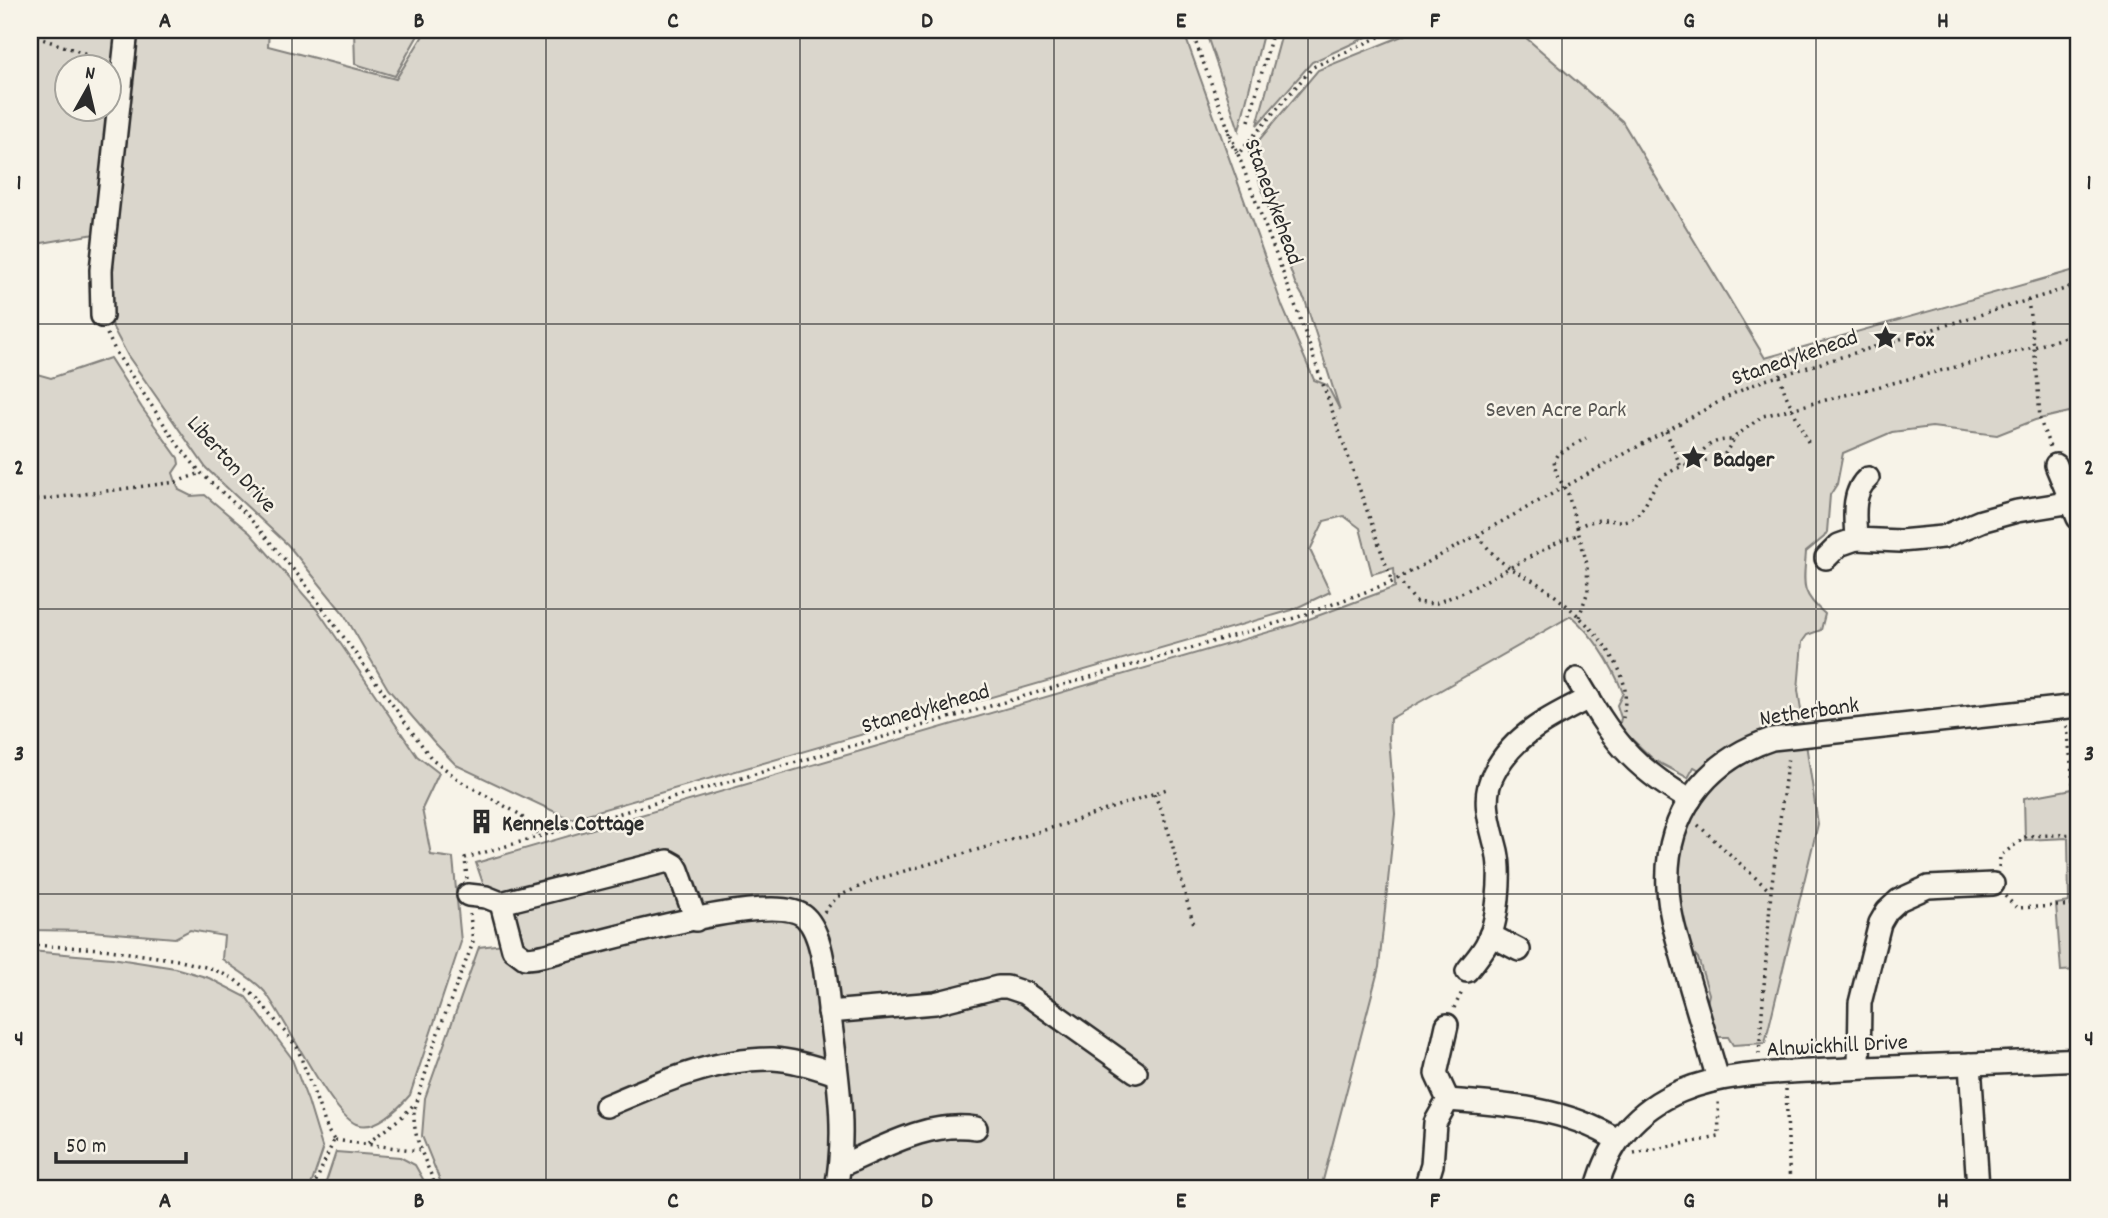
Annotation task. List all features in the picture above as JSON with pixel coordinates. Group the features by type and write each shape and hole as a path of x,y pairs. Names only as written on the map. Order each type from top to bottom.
{"street":[{"path":"102,316 101,270 127,30"},
{"path":"1826,558 1839,545 1856,539 1900,541 1943,537 1981,521 2017,511 2076,510 2056,465"},
{"path":"1856,539 1857,493 1868,478"},
{"path":"1577,679 1612,737 1635,762 1687,806"},
{"path":"1467,971 1487,945 1497,907 1499,869 1488,803 1489,784 1493,774 1507,752 1526,734 1546,720 1589,698"},
{"name":"Netherbank","path":"1718,1079 1669,904 1667,885 1675,831 1687,806 1707,777 1731,757 1750,746 1790,736 2072,707"},
{"path":"468,895 486,897 501,903 668,862 676,865 696,920"},
{"path":"1859,1068 1860,1003 1880,923 1887,911 1899,900 1927,887 1993,884"},
{"path":"501,903 513,948 525,958 748,909 785,909 805,917 817,937 824,969 841,1109 841,1167 836,1188"},
{"path":"1490,935 1519,950"},
{"path":"829,1012 935,1003 987,989 1007,987 1025,993 1136,1072"},
{"path":"1447,1025 1436,1074 1448,1100"},
{"name":"Alnwickhill Drive","path":"1612,1149 1636,1120 1658,1103 1681,1091 1718,1079 1785,1072 2078,1059"},
{"path":"606,1106 669,1080 744,1062 782,1060 836,1074"},
{"path":"1970,1065 1978,1188"},
{"path":"1448,1100 1518,1105 1593,1126 1612,1149 1597,1188"},
{"path":"1425,1188 1432,1165 1435,1123 1448,1100"},
{"path":"841,1167 917,1132 953,1126 976,1129"}],"path":[{"name":"Stanedykehead","path":"1191,30 1297,310 1392,582"},
{"path":"1249,121 1273,30"},
{"path":"1238,154 1313,67 1394,30"},
{"path":"30,35 84,52"},
{"name":"Stanedykehead","path":"468,895 465,858 1298,617 1398,579 1735,393 1780,376 2078,285"},
{"path":"2028,300 2039,421 2056,465"},
{"name":"Liberton Drive","path":"102,316 107,336 117,354 178,445 201,473 246,514 303,581 431,758 450,775 527,820 541,836"},
{"path":"1577,527 1589,521 1623,522 1632,518 1646,506 1662,477 1694,462 1724,455 1733,440 1756,419 2034,347 2078,332"},
{"path":"1780,376 1792,410 1809,444"},
{"path":"1666,431 1681,467"},
{"path":"1579,618 1588,591 1589,578 1580,534 1556,473 1554,460 1557,454 1586,438"},
{"path":"1694,462 1714,441 1733,440"},
{"path":"30,501 176,482 201,473"},
{"path":"1398,579 1416,602 1434,604 1466,591 1558,542 1580,534"},
{"path":"1478,536 1497,559 1544,588 1603,643 1621,674 1626,692 1622,728 1612,737"},
{"path":"2072,707 2078,828"},
{"path":"1757,1074 1771,891 1790,736"},
{"path":"817,937 827,907 837,897 855,887 1088,817 1167,789"},
{"path":"1154,794 1170,831 1183,891 1194,924"},
{"path":"1687,806 1771,891"},
{"path":"2077,906 2017,908 1993,884 2000,856 2027,836 2078,834"},
{"path":"436,1188 419,1151 414,1122 417,1100 436,1038 473,943 468,895"},
{"path":"30,945 103,949 177,960 234,979 258,999 297,1047 334,1140"},
{"path":"1447,1025 1467,982 1467,971"},
{"path":"1785,1072 1790,1188"},
{"path":"1612,1149 1719,1137 1718,1079"},
{"path":"366,1144 404,1115 417,1100"},
{"path":"334,1140 419,1151"},
{"path":"313,1188 334,1140"}],"green space":[{"path":"30,30 119,30 117,52 52,52 52,122 111,122 101,233 30,245"},
{"name":"Seven Acre Park","path":"131,30 269,30 268,46 396,79 424,30 1183,30 1283,308 1314,380 1327,385 1340,410 1305,300 1295,283 1249,152 1318,70 1417,30 1517,30 1622,121 1765,358 2078,269 2078,410 2035,420 1997,435 1932,427 1892,432 1843,453 1837,484 1830,495 1827,532 1806,552 1804,572 1807,593 1825,614 1821,630 1807,635 1802,642 1798,690 1818,824 1765,1043 1733,1045 1728,1037 1715,1037 1706,1008 1709,994 1698,958 1686,945 1678,902 1678,869 1687,825 1718,781 1694,767 1688,778 1654,760 1619,727 1621,718 1617,705 1623,693 1619,682 1595,642 1571,616 1390,719 1395,814 1379,967 1321,1188 443,1188 422,1136 425,1098 479,947 504,944 476,863 1293,625 1395,587 1394,568 1372,574 1360,528 1344,516 1324,521 1310,550 1330,592 1292,610 570,819 456,765 388,689 344,614 288,545 206,468 128,356 113,328 107,293"},
{"path":"354,30 421,30 395,76 355,64"},
{"path":"1205,30 1264,30 1239,130"},
{"path":"1283,30 1382,30 1312,62 1257,125"},
{"path":"110,358 178,458 179,464 173,473 179,490 191,496 205,495 250,533 319,612 417,756 439,773 422,809 431,855 453,858 461,942 410,1095 393,1112 371,1125 356,1124 346,1117 321,1085 265,992 222,959 224,936 190,930 175,938 91,931 30,930 30,372 51,378"},
{"path":"2078,788 2078,970 2061,971 2056,904 2069,902 2068,838 2025,840 2024,798"},
{"path":"30,951 112,958 175,968 209,978 246,997 291,1057 308,1101 323,1150 310,1188 30,1188"},
{"path":"336,1152 400,1157 415,1165 428,1188 324,1188"}],"place":[{"name":"Fox","path":"1885,338"},
{"name":"Badger","path":"1693,458"},
{"name":"Kennels Cottage","path":"482,822"}]}
